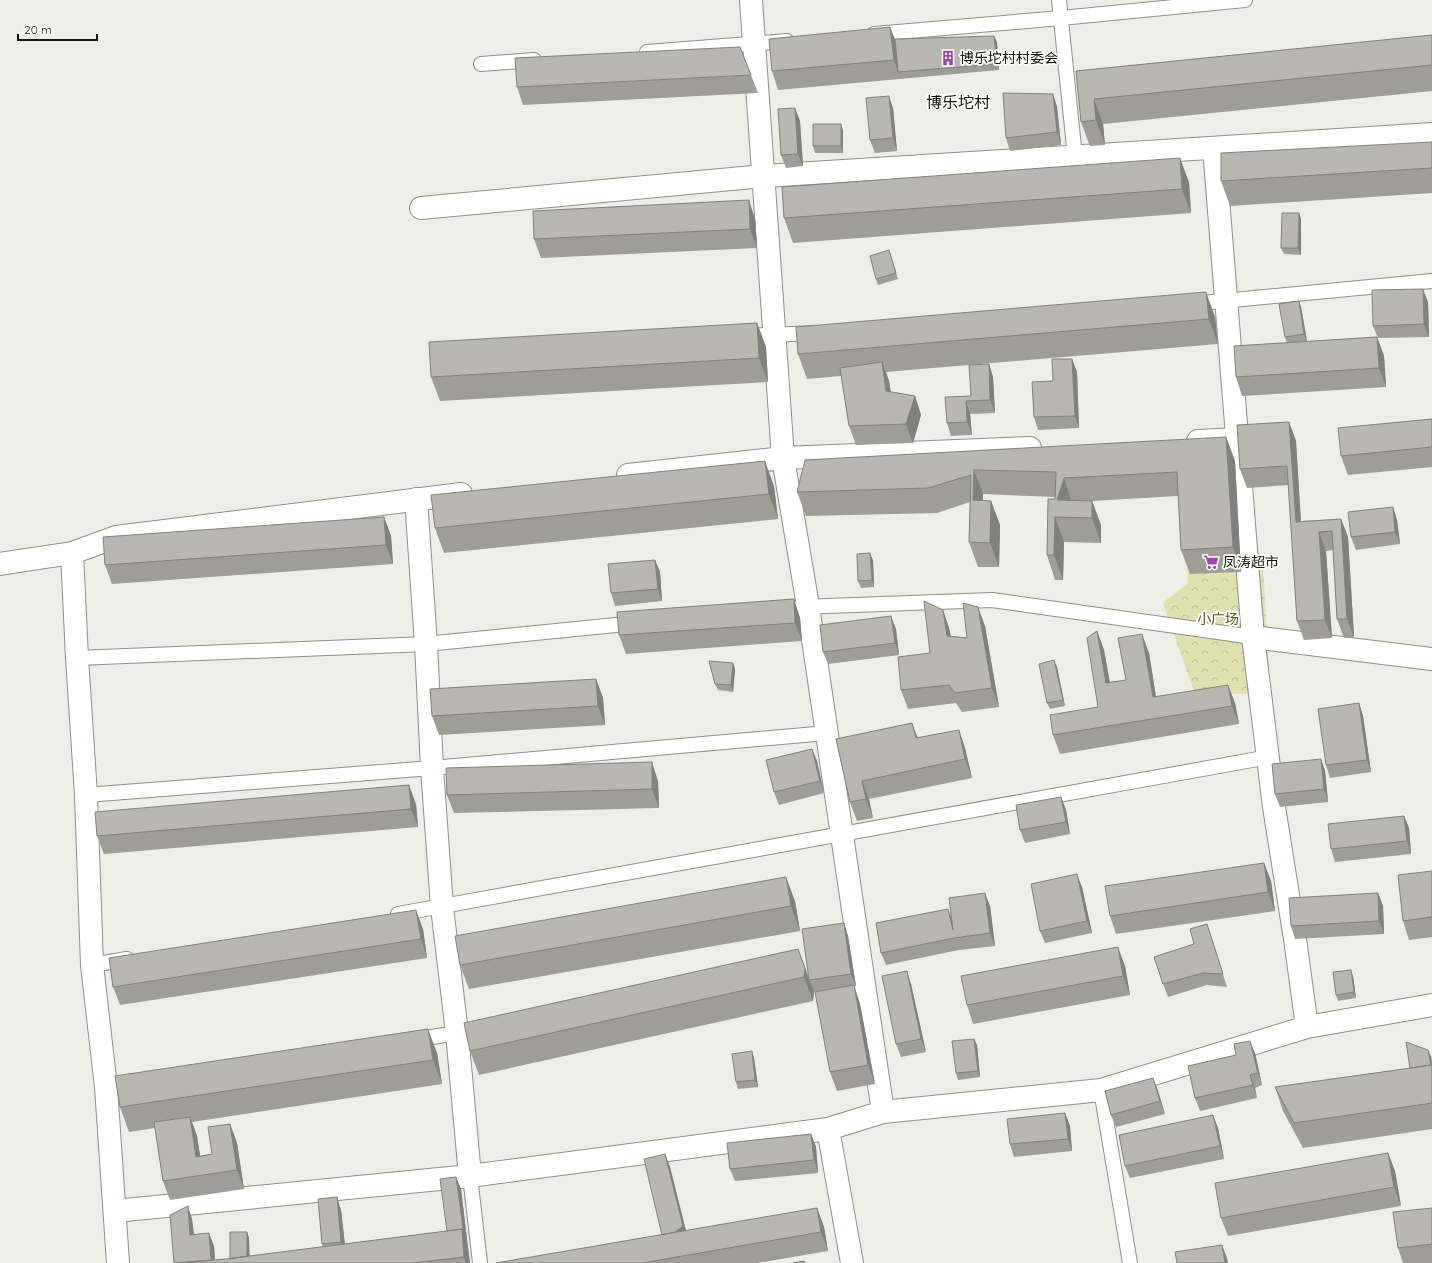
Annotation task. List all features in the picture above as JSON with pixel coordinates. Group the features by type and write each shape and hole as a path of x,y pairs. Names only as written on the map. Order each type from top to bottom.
{"street":[{"path":"751,0 784,458 808,606 883,1112"},
{"path":"421,208 764,176 1432,134"},
{"path":"1214,148 1253,637 1274,807 1308,1027"},
{"path":"1181,442 1237,439"},
{"path":"611,477 784,458 1046,447"},
{"path":"0,564 72,553 116,538 478,492"},
{"path":"416,499 442,907 457,1033 470,1176"},
{"path":"72,553 86,795 92,965 114,1086 114,1211 118,1263"},
{"path":"1253,637 1432,659"},
{"path":"114,1211 470,1176 828,1129 883,1112 1101,1090 1308,1027 1432,1005"},
{"path":"828,1129 852,1263"}],"lane":[{"path":"1059,0 1075,157"},
{"path":"864,35 1245,0"},
{"path":"637,53 802,40"},
{"path":"481,64 543,59"},
{"path":"1179,305 1226,302 1432,281"},
{"path":"729,337 775,336 830,332"},
{"path":"784,609 808,606 992,600 1253,637"},
{"path":"77,658 426,644 649,622"},
{"path":"86,795 432,768 827,734"},
{"path":"388,916 1269,758"},
{"path":"92,965 138,957"},
{"path":"402,1041 457,1033"},
{"path":"1101,1090 1130,1263"},
{"path":"470,1176 480,1263"}],"green space":[{"name":"小广场","path":"1237,479 1263,564 1270,694 1195,694 1163,603 1188,583 1185,493"}],"building":[{"path":"890,27 894,60 772,71 769,39"},
{"path":"1432,35 1432,65 1094,99 1096,120 1081,122 1076,71"},
{"name":"博乐坨村村委会","path":"994,36 997,64 898,72 895,39"},
{"path":"740,47 751,75 517,87 515,58"},
{"path":"1003,93 1053,94 1057,132 1006,138"},
{"path":"889,96 893,138 870,140 866,98"},
{"path":"795,108 798,154 781,155 778,109"},
{"path":"813,124 841,124 841,146 813,146"},
{"path":"1432,142 1432,168 1221,181 1221,153"},
{"path":"1180,158 1182,189 784,218 782,187"},
{"path":"749,200 750,229 534,239 533,211"},
{"path":"1282,213 1299,213 1298,248 1281,248"},
{"path":"889,250 896,273 876,279 870,256"},
{"path":"1423,289 1424,324 1373,326 1372,290"},
{"path":"1206,292 1209,319 798,354 796,327"},
{"path":"1299,301 1304,334 1285,337 1279,304"},
{"path":"757,323 759,358 431,377 429,342"},
{"path":"1377,337 1379,368 1236,377 1234,346"},
{"path":"1052,359 1072,359 1075,416 1034,417 1032,382 1053,381"},
{"path":"882,362 886,391 915,396 906,424 849,426 840,368"},
{"path":"989,364 990,400 966,401 967,422 947,423 945,397 971,396 969,365"},
{"path":"1432,419 1432,447 1341,456 1338,428"},
{"path":"1289,422 1296,522 1341,519 1347,619 1337,619 1332,531 1319,532 1325,620 1297,621 1287,466 1240,469 1237,425"},
{"path":"1226,437 1233,547 1181,550 1177,472 1064,478 1057,500 1092,501 1092,518 1055,517 1054,555 1047,555 1048,499 1055,499 1056,472 974,470 973,500 991,501 990,543 969,542 971,475 928,488 797,492 805,460"},
{"path":"765,461 769,494 435,528 431,495"},
{"path":"1393,507 1395,532 1351,537 1348,512"},
{"path":"384,517 386,545 105,565 103,537"},
{"path":"870,553 872,580 858,581 857,554"},
{"path":"655,560 658,589 611,593 608,564"},
{"path":"794,599 795,623 619,635 617,612"},
{"path":"924,601 943,610 947,636 967,638 963,603 978,607 992,688 955,693 949,685 901,690 898,657 930,653"},
{"path":"891,616 895,643 823,652 820,625"},
{"path":"1097,631 1106,683 1126,680 1118,638 1142,634 1153,697 1228,685 1232,706 1053,735 1050,715 1098,707 1087,638"},
{"path":"1054,660 1063,700 1047,703 1039,664"},
{"path":"709,661 733,663 731,685 715,684"},
{"path":"596,679 598,706 432,716 430,689"},
{"path":"1359,703 1367,760 1326,765 1318,709"},
{"path":"912,723 916,738 959,730 965,759 862,781 866,799 850,802 836,739"},
{"path":"812,749 820,781 774,792 766,760"},
{"path":"1321,759 1324,789 1275,794 1272,764"},
{"path":"652,762 652,789 447,795 446,768"},
{"path":"409,785 411,809 97,836 95,812"},
{"path":"1061,797 1066,822 1020,830 1016,805"},
{"path":"1404,816 1407,841 1331,849 1328,824"},
{"path":"1264,863 1268,892 1110,916 1105,886"},
{"path":"1432,871 1432,917 1403,921 1398,875"},
{"path":"1077,874 1087,921 1040,931 1031,884"},
{"path":"786,877 791,906 460,965 455,936"},
{"path":"985,893 990,933 954,938 881,953 876,923 948,909 953,930 949,898"},
{"path":"1378,893 1379,921 1291,926 1289,898"},
{"path":"416,910 421,939 113,987 109,958"},
{"path":"844,923 851,974 809,980 802,929"},
{"path":"1207,924 1223,974 1203,973 1163,984 1154,957 1194,944 1190,929"},
{"path":"1118,947 1123,976 967,1005 961,976"},
{"path":"798,949 805,968 804,977 470,1051 464,1023"},
{"path":"1351,970 1354,992 1336,995 1333,972"},
{"path":"907,971 921,1039 896,1044 882,976"},
{"path":"854,985 868,1065 830,1072 815,992"},
{"path":"428,1029 433,1060 120,1107 115,1076"},
{"path":"974,1039 978,1071 956,1073 952,1041"},
{"path":"1250,1041 1258,1073 1250,1075 1253,1085 1195,1098 1188,1066 1236,1055 1234,1044"},
{"path":"1406,1042 1428,1050 1431,1065 1410,1068"},
{"path":"752,1051 755,1080 736,1082 732,1054"},
{"path":"1432,1065 1432,1103 1294,1123 1275,1087"},
{"path":"1153,1078 1160,1101 1111,1115 1105,1091"},
{"path":"1065,1113 1068,1139 1010,1144 1007,1119"},
{"path":"1213,1115 1220,1146 1125,1166 1119,1135"},
{"path":"190,1117 196,1157 212,1154 208,1127 230,1124 237,1170 163,1181 154,1122"},
{"path":"811,1134 814,1160 730,1169 727,1143"},
{"path":"1388,1153 1394,1187 1221,1218 1215,1183"},
{"path":"665,1154 683,1226 675,1232 662,1235 644,1159"},
{"path":"456,1177 464,1235 462,1229 447,1231 440,1179"},
{"path":"337,1197 341,1242 322,1244 318,1199"},
{"path":"188,1206 190,1235 209,1233 211,1260 174,1263 170,1215"},
{"path":"817,1208 821,1232 642,1263 496,1263"},
{"path":"1432,1208 1432,1244 1398,1248 1393,1212"},
{"path":"462,1229 464,1257 412,1263 180,1263 226,1259"},
{"path":"230,1232 247,1232 247,1256 230,1259"},
{"path":"1222,1245 1225,1263 1177,1263 1175,1252"},
{"path":"804,1261 805,1263 793,1263"}],"place":[{"name":"博乐坨村村委会","path":"948,58"},
{"name":"凤涛超市","path":"1211,562"}],"district":[{"name":"博乐坨村","path":"958,102"}]}
